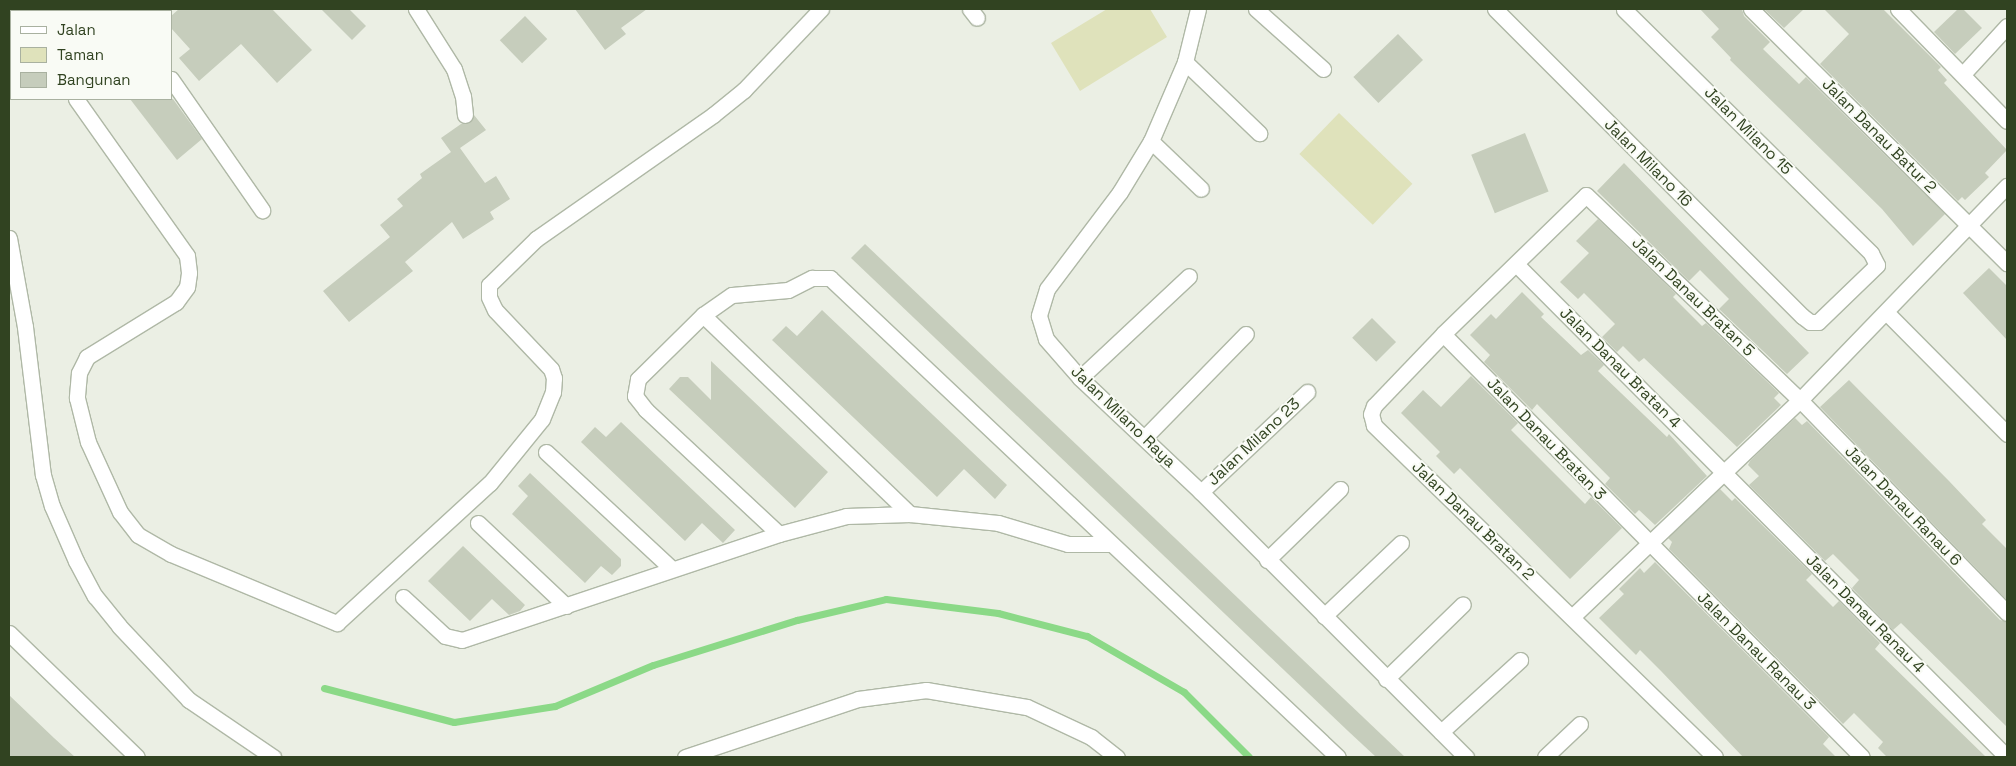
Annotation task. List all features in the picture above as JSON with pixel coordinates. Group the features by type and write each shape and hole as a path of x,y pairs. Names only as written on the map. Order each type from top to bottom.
{"street":[{"path":"416,9 454,69 463,96 464,115"},
{"path":"77,100 187,256 189,273 187,287 176,302 88,357 79,373 77,398 88,442 120,512 138,535 171,554 337,623 490,482 542,418 553,392 552,373 495,310 489,297 489,285 536,239 713,116 744,90 821,9"},
{"name":"Jalan Milano Raya","path":"1198,9 1185,62 1151,141 1120,192 1047,289 1039,316 1046,339 1080,378 1145,437 1466,757"},
{"path":"1256,9 1323,68"},
{"name":"Jalan Milano 16","path":"1495,9 1810,322 1818,322 1876,265 1871,253"},
{"name":"Jalan Milano 15","path":"1624,9 1871,253"},
{"name":"Jalan Danau Batur 2","path":"1751,9 2007,263"},
{"path":"1898,9 2007,121"},
{"path":"1963,74 2007,26"},
{"path":"1185,62 1259,133"},
{"path":"172,80 262,210"},
{"path":"1151,141 1201,189"},
{"path":"1572,616 1800,400 2007,186"},
{"name":"Jalan Danau Bratan 5","path":"1516,264 1586,194 1800,400"},
{"path":"9,238 25,327 43,475 52,506 76,561 95,596 176,687 189,700 264,756"},
{"path":"1443,334 1516,264"},
{"name":"Jalan Danau Bratan 4","path":"1516,264 1724,472"},
{"path":"1080,378 1189,276"},
{"path":"779,534 646,410 635,396 638,379 703,315 732,295 788,290 812,278 830,278 1338,757"},
{"path":"1886,312 2007,434"},
{"path":"703,315 910,514"},
{"path":"1145,437 1246,334"},
{"name":"Jalan Danau Bratan 2","path":"1443,334 1374,406 1371,414 1374,425 1715,757"},
{"name":"Jalan Danau Bratan 3","path":"1443,334 1649,544"},
{"name":"Jalan Milano 23","path":"1201,492 1307,392"},
{"name":"Jalan Danau Ranau 6","path":"1800,400 2007,613"},
{"path":"546,452 672,569"},
{"name":"Jalan Danau Ranau 4","path":"1724,472 2007,757"},
{"path":"1267,560 1340,489"},
{"path":"403,597 445,636 462,640 779,534 846,516 910,514 998,523 1068,544 1110,544"},
{"path":"478,523 566,606"},
{"path":"1324,616 1400,543"},
{"name":"Jalan Danau Ranau 3","path":"1649,544 1862,757"},
{"path":"1386,679 1463,604"},
{"path":"9,633 137,757"},
{"path":"1440,732 1520,660"},
{"path":"685,757 858,699 926,690 1027,707 1091,737 1117,757"},
{"path":"1544,757 1580,724"}],"green space":[{"path":"1107,9 1150,9 1167,37 1080,91 1051,43"},
{"path":"1339,113 1412,184 1373,225 1299,154"}],"building":[{"path":"179,9 272,9 312,50 277,83 241,44 199,81 179,58 190,49 172,29 172,15"},
{"path":"321,9 349,9 366,26 352,40"},
{"path":"575,9 647,9 621,28 626,34 605,50"},
{"path":"1700,9 1742,9 1744,16 1770,42 1763,49 1799,84 1806,77 1945,214 1913,246 1882,209 1730,60 1731,58 1711,37 1719,29"},
{"path":"1764,9 1804,9 1784,28"},
{"path":"1824,9 1883,9 1941,67 1938,70 1947,80 1944,83 2007,150 1985,173 1989,177 1965,200 1962,197 1958,201 1820,64 1849,34"},
{"path":"1958,9 1963,9 1982,28 1955,54 1934,32"},
{"path":"525,16 547,39 522,63 500,40"},
{"path":"1398,34 1423,60 1378,103 1353,77"},
{"path":"173,99 202,139 177,160 131,100"},
{"path":"474,115 486,130 460,148 485,183 496,176 510,199 490,212 494,219 463,239 452,222 405,262 413,271 349,322 323,291 390,237 380,225 403,206 397,199 422,178 420,174 451,152 441,138 461,124 470,123"},
{"path":"1525,133 1549,191 1495,213 1471,155"},
{"path":"1624,163 1809,353 1787,374 1719,309 1729,299 1700,270 1689,281 1597,191"},
{"path":"1598,219 1676,294 1673,297 1702,326 1706,323 1779,393 1774,398 1781,405 1737,447 1644,358 1639,362 1623,346 1617,352 1602,337 1615,324 1584,293 1578,299 1560,282 1589,253 1576,241"},
{"path":"865,244 1405,757 1376,757 1348,731 851,258"},
{"path":"1989,268 2007,286 2007,340 1963,293"},
{"path":"1522,292 1544,314 1541,317 1581,355 1588,350 1604,365 1598,371 1667,437 1669,434 1707,476 1655,525 1639,510 1635,514 1605,484 1610,478 1537,404 1532,410 1484,362 1490,355 1470,335 1491,314 1496,319"},
{"path":"822,310 1007,485 995,499 964,469 937,497 772,340 786,326 797,336"},
{"path":"1372,318 1396,342 1376,362 1352,338"},
{"path":"711,361 828,472 795,508 669,389 680,377 688,377 711,400"},
{"path":"1471,376 1518,423 1511,430 1585,504 1591,497 1622,528 1570,579 1460,468 1454,474 1436,456 1440,452 1401,413 1423,390 1441,407"},
{"path":"1849,380 1986,520 1982,524 2007,549 2007,600 1820,407"},
{"path":"1795,418 1802,425 1807,421 2000,620 2007,622 2007,727 1901,623 1893,630 1852,588 1859,580 1833,554 1825,561 1749,485 1759,476 1748,465 1750,461"},
{"path":"621,422 735,530 723,543 702,523 685,541 581,442 595,427 606,437"},
{"path":"530,473 621,559 621,566 612,575 601,566 585,583 512,514 528,496 518,486"},
{"path":"1720,489 1732,501 1735,498 1812,574 1806,580 1833,607 1839,601 1880,643 1875,649 1986,757 1887,757 1878,748 1883,742 1854,713 1843,724 1669,549 1672,542 1668,538"},
{"path":"463,546 525,605 520,611 509,615 492,599 470,621 428,581"},
{"path":"1655,562 1829,737 1823,744 1836,757 1743,757 1640,650 1636,655 1599,618 1624,594 1619,589 1640,568 1644,573"},
{"path":"9,695 54,738 75,757 9,757"}],"waterway":[{"path":"324,688 454,722 555,706 653,665 797,620 886,599 998,613 1087,636 1184,692 1249,757"}]}
